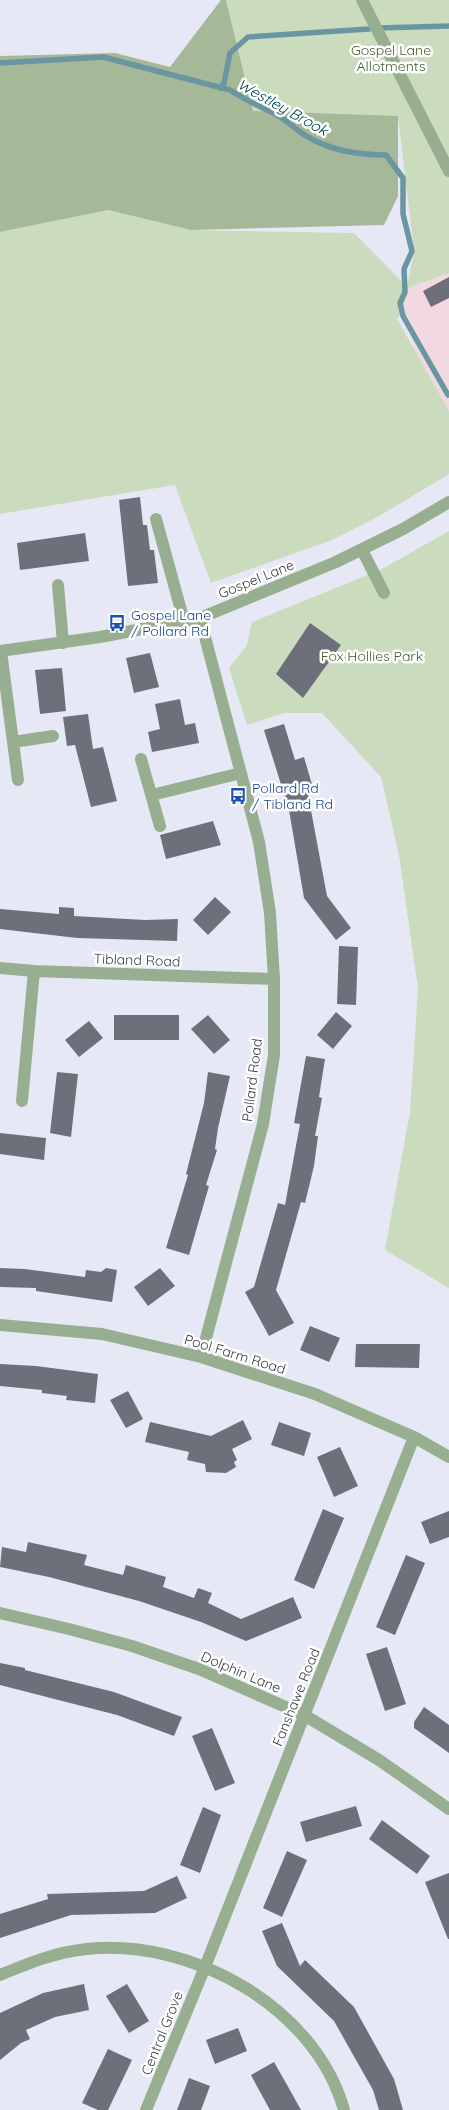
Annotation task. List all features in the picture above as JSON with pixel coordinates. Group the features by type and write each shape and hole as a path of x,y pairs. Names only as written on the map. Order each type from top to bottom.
{"street":[{"path":"362,0 449,171"},
{"name":"Gospel Lane","path":"18,780 1,651 63,643 200,618 362,550 403,530 449,502"},
{"path":"156,519 184,621"},
{"path":"362,550 384,593"},
{"path":"58,585 63,643"},
{"name":"Pollard Road","path":"200,618 259,842 270,913 274,979 274,1055 263,1124 201,1357"},
{"path":"13,742 53,736"},
{"path":"142,759 160,826"},
{"path":"152,796 241,773"},
{"name":"Tibland Road","path":"0,968 34,971 274,979"},
{"path":"22,1101 34,971"},
{"name":"Pool Farm Road","path":"0,1325 102,1334 201,1357 315,1394 414,1437 449,1457"},
{"name":"Fanshawe Road","path":"205,1967 414,1437"},
{"name":"Dolphin Lane","path":"0,1613 69,1629 141,1649 199,1669 304,1715 379,1760 449,1809"},
{"path":"0,1975 49,1955 87,1948 139,1948 205,1967 250,1992 286,2018 321,2059 344,2110"},
{"name":"Central Grove","path":"146,2110 205,1967"}],"shaded area":[{"path":"449,273 449,411 415,351 403,311 407,288"}],"green space":[{"path":"221,0 226,0 253,111 398,116 398,196 384,225 191,230 108,210 0,232 0,56 115,53 170,67"},
{"name":"Gospel Lane Allotments","path":"226,0 449,0 449,273 407,288 403,311 397,319 449,411 449,474 381,515 332,540 211,583 175,485 0,514 0,232 108,210 191,230 354,233 407,287 414,251 398,117 253,111"},
{"name":"Fox Hollies Park","path":"449,531 449,1288 385,1250 410,1112 418,989 399,855 381,777 322,713 284,713 247,725 229,668 247,645 252,622 382,569"}],"building":[{"path":"449,277 449,298 431,307 423,291"},
{"path":"140,497 143,525 147,525 150,550 154,550 158,583 128,586 119,500"},
{"path":"85,533 89,561 20,570 17,543"},
{"path":"310,623 341,645 303,698 276,674"},
{"path":"150,653 159,687 134,693 126,658"},
{"path":"62,668 66,711 40,714 35,670"},
{"path":"180,699 185,725 195,723 199,743 152,752 148,732 160,729 155,704"},
{"path":"88,714 93,749 103,747 117,801 91,807 75,745 67,746 63,717"},
{"path":"284,724 295,760 304,757 313,788 307,789 327,896 351,928 336,940 304,898 289,810 264,730"},
{"path":"213,821 221,845 166,859 160,835"},
{"path":"215,897 231,912 208,935 193,920"},
{"path":"59,907 74,908 74,916 145,920 178,919 177,941 77,938 0,929 0,909 59,914"},
{"path":"339,946 358,947 356,1005 337,1004"},
{"path":"336,1012 352,1026 333,1049 317,1035"},
{"path":"114,1015 179,1015 179,1040 114,1040"},
{"path":"208,1015 230,1040 214,1054 191,1029"},
{"path":"89,1021 103,1038 79,1057 65,1040"},
{"path":"306,1056 325,1059 319,1097 322,1098 315,1136 318,1136 314,1166 305,1203 301,1202 276,1290 294,1323 269,1336 245,1292 254,1287 278,1203 285,1205 300,1124 294,1123"},
{"path":"57,1072 78,1074 71,1137 50,1133"},
{"path":"208,1072 230,1076 218,1128 215,1149 217,1150 206,1185 209,1186 189,1255 166,1248 188,1175 186,1174 204,1103"},
{"path":"0,1133 46,1138 44,1160 0,1154"},
{"path":"0,1268 25,1269 85,1277 86,1270 101,1272 106,1268 117,1270 112,1302 36,1291 36,1288 0,1287"},
{"path":"160,1268 175,1286 148,1306 134,1287"},
{"path":"310,1326 340,1338 329,1362 300,1350"},
{"path":"356,1344 420,1344 419,1368 355,1367"},
{"path":"0,1364 36,1366 98,1374 95,1403 66,1400 67,1396 42,1393 42,1390 0,1386"},
{"path":"128,1391 143,1419 126,1428 110,1400"},
{"path":"243,1420 252,1439 232,1449 237,1460 234,1462 236,1467 226,1473 206,1472 205,1464 187,1460 189,1452 145,1442 150,1422 211,1436"},
{"path":"279,1422 311,1433 304,1456 271,1445"},
{"path":"340,1447 358,1486 334,1497 317,1457"},
{"path":"323,1509 344,1518 314,1589 294,1580"},
{"path":"449,1511 449,1537 430,1544 421,1522"},
{"path":"28,1542 87,1555 84,1565 123,1575 126,1565 166,1577 163,1587 194,1598 198,1588 212,1593 208,1603 241,1619 293,1597 302,1618 246,1641 201,1622 139,1601 49,1577 0,1567 2,1547 26,1552"},
{"path":"406,1555 425,1563 395,1635 376,1627"},
{"path":"387,1647 406,1704 385,1711 366,1654"},
{"path":"0,1663 114,1692 182,1717 174,1736 117,1715 0,1685"},
{"path":"424,1707 449,1725 449,1753 414,1728 414,1722"},
{"path":"212,1728 235,1783 215,1791 192,1736"},
{"path":"356,1806 362,1826 306,1842 300,1822"},
{"path":"203,1807 221,1815 200,1873 180,1865"},
{"path":"382,1820 430,1856 417,1874 369,1839"},
{"path":"287,1851 307,1860 282,1917 263,1908"},
{"path":"449,1873 449,1939 448,1939 425,1882"},
{"path":"177,1876 187,1898 155,1913 71,1915 0,1938 0,1914 48,1899 47,1894 144,1891"},
{"path":"282,1923 300,1966 305,1960 354,2007 394,2079 403,2110 379,2110 373,2090 334,2021 277,1966 262,1931"},
{"path":"84,1984 89,2010 55,2017 26,2030 30,2039 21,2043 0,2060 0,2013 43,1993"},
{"path":"127,1984 149,2021 129,2033 106,1996"},
{"path":"238,2028 247,2051 215,2064 206,2040"},
{"path":"108,2049 132,2060 108,2110 98,2110 82,2103"},
{"path":"274,2062 301,2110 270,2110 251,2075"},
{"path":"189,2078 210,2086 201,2110 177,2110"}],"waterway":[{"path":"378,28 449,26"},
{"path":"220,88 224,83 230,53 248,37 369,29"},
{"name":"Westley Brook","path":"0,63 103,57 230,90 277,115 304,135 326,146 355,153 386,155 403,178 403,214 412,251 404,269 405,292 400,303 403,316 448,395"}],"place":[{"name":"Gospel Lane / Pollard Rd","path":"117,623"},
{"name":"Pollard Rd / Tibland Rd","path":"238,796"}]}
